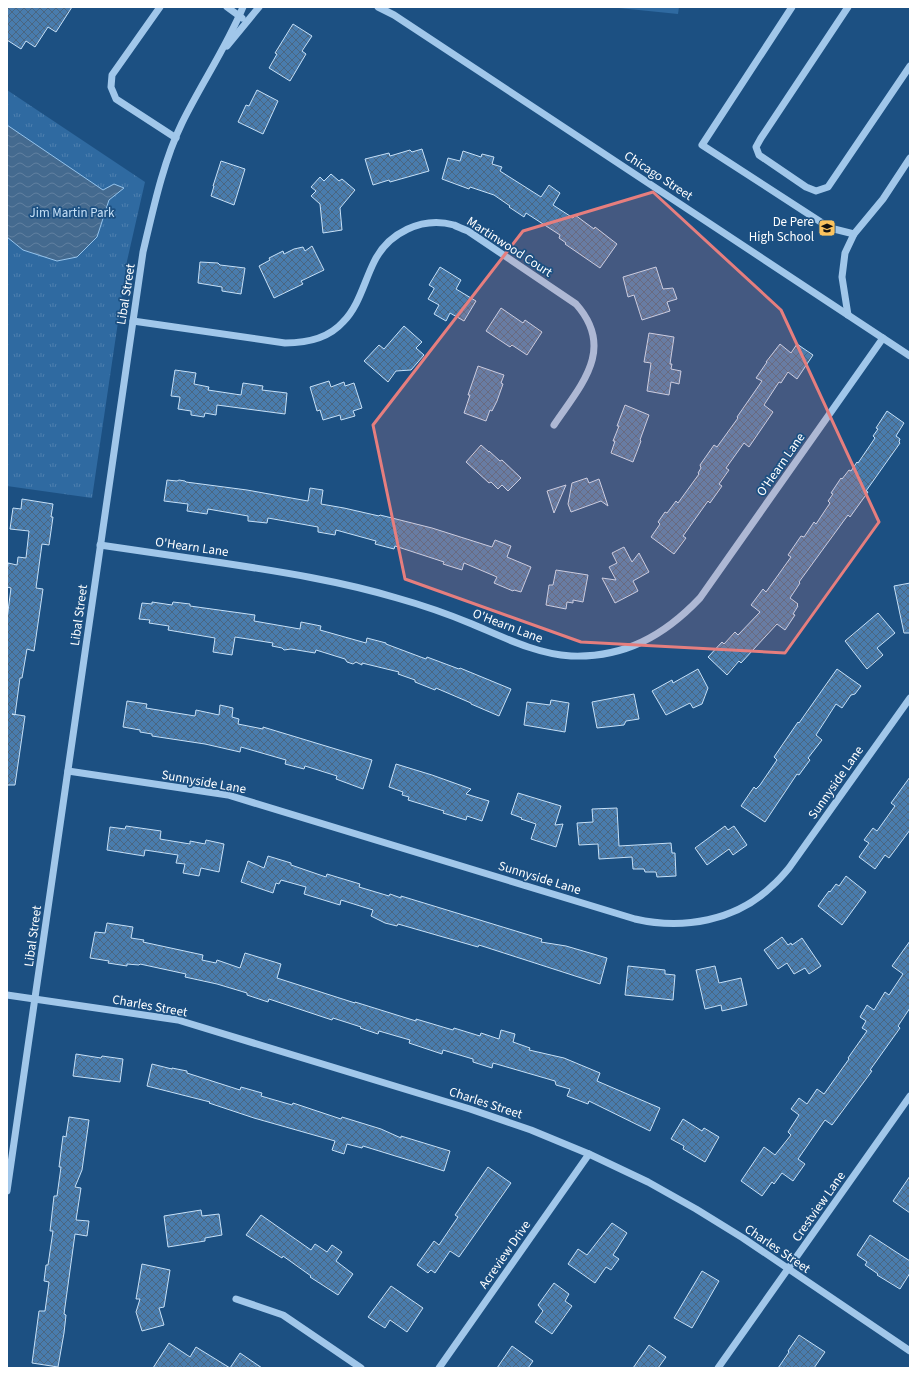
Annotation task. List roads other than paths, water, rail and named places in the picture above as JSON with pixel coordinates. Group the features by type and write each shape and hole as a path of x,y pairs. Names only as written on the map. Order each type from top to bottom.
{"street":[{"path":"160,7 112,75 111,87 116,98 176,138"},
{"path":"226,7 248,21"},
{"name":"Libal Street","path":"7,1191 143,252 153,208 176,138 182,124 220,56 242,7"},
{"name":"Libal Street","path":"220,56 259,7"},
{"name":"Chicago Street","path":"378,7 394,15 910,356"},
{"name":"Chicago Street","path":"385,7 394,15"},
{"path":"792,7 702,145 830,228 854,234"},
{"path":"848,7 761,138 756,147 759,155 806,187 816,191 828,187 910,66"},
{"path":"848,315 842,277 845,253 854,234 910,158"},
{"name":"Martinwood Court","path":"133,321 284,343 313,341 328,334 343,322 354,306 378,254 388,242 407,229 422,224 437,223 453,225 468,231 576,304 590,325 594,338 592,365 586,379 554,425"},
{"name":"O'Hearn Lane","path":"100,545 276,571 337,582 397,598 457,618 520,644 546,652 571,656 595,655 619,650 642,642 663,630 683,615 700,598 883,338"},
{"name":"Sunnyside Lane","path":"68,771 228,795 635,919 668,924 691,923 711,920 732,912 754,901 772,887 789,868 910,698"},
{"name":"Charles Street","path":"7,995 178,1020 470,1109 531,1130 589,1154 648,1182 696,1209 743,1238 910,1351"},
{"name":"Crestview Lane","path":"718,1368 910,1096"},
{"name":"Acreview Drive","path":"439,1368 589,1154"},
{"path":"236,1299 283,1315 361,1368"}],"water":[{"path":"7,125 103,190 114,184 124,188 109,200 97,237 77,257 57,261 23,250 7,237"}],"place":[{"name":"De Pere High School","path":"827,228"}],"park label":[{"name":"Jim Martin Park","path":"72,212"}]}
